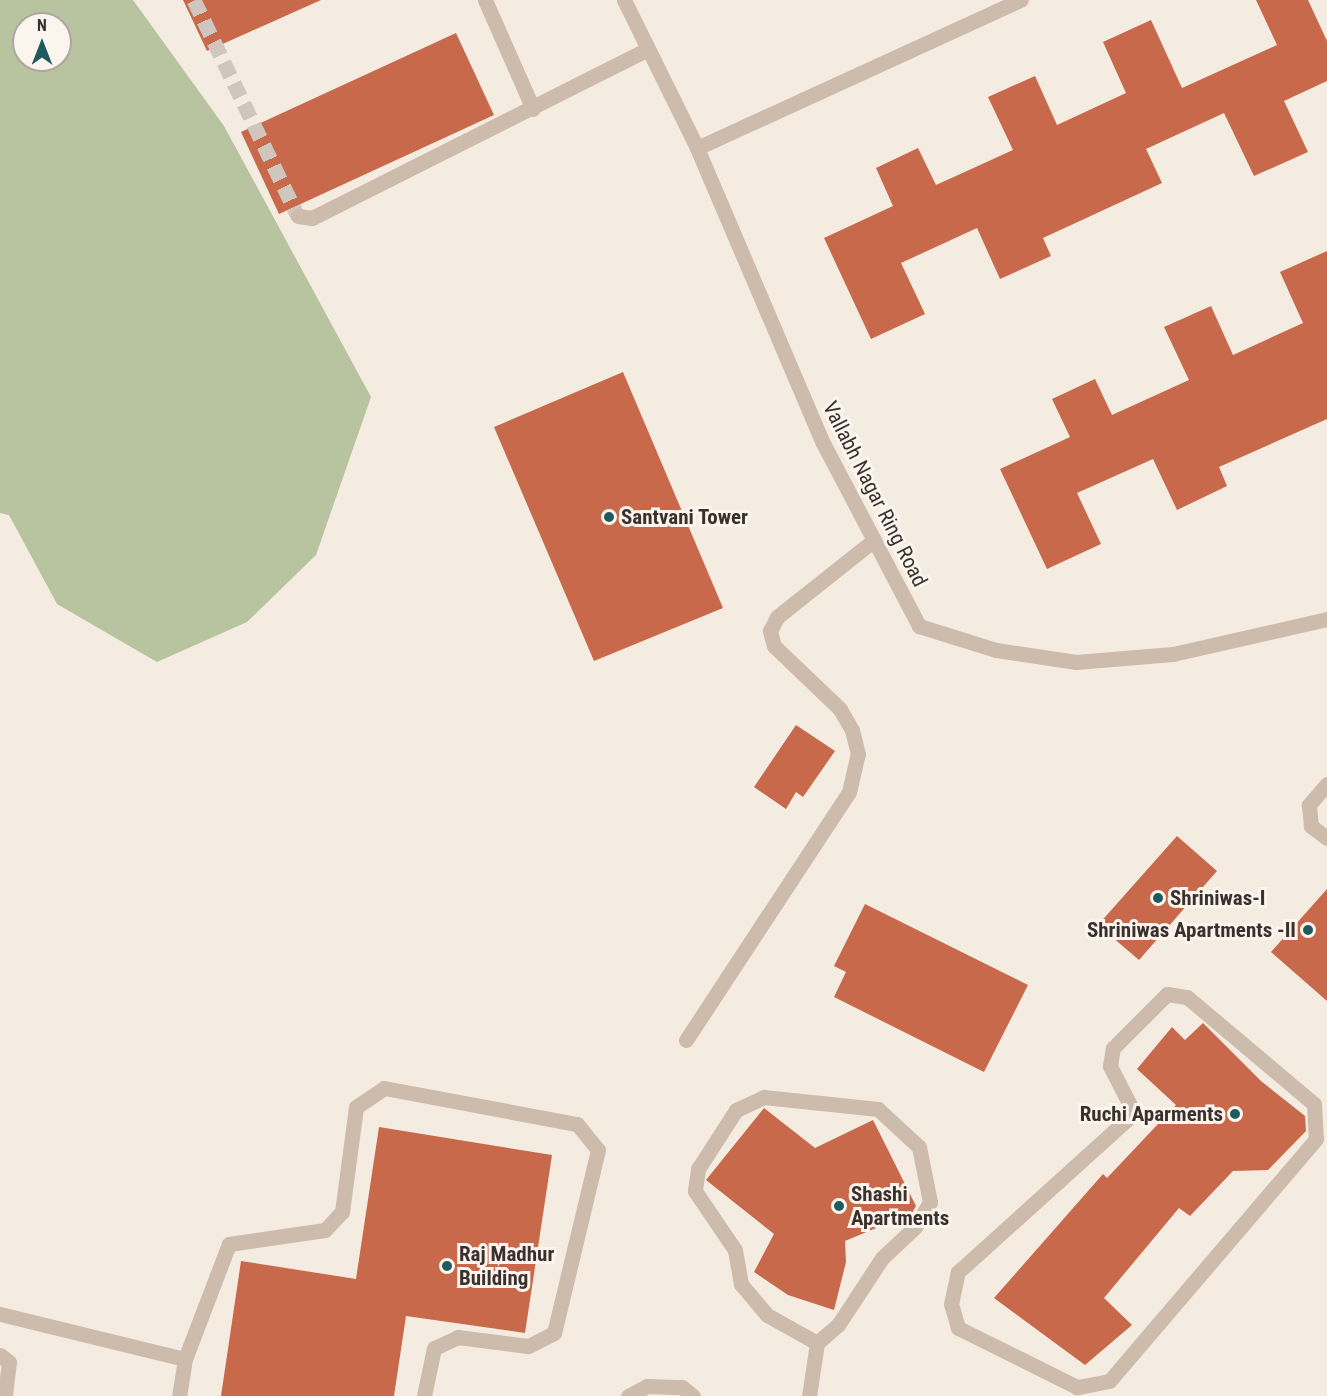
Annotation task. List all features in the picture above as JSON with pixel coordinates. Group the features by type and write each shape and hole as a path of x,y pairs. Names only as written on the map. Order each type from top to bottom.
{"street":[{"path":"484,0 533,109"},
{"name":"Vallabh Nagar Ring Road","path":"624,0 697,148 823,442 919,626 996,650 1076,662 1173,654 1327,619"},
{"path":"697,148 1021,0"},
{"path":"298,216 312,218 533,109 648,49"},
{"path":"686,1040 849,792 858,754 852,730 840,709 774,646 770,631 777,617 874,540"},
{"path":"1327,784 1309,804 1311,826 1327,838"},
{"path":"1167,994 1187,997 1314,1104 1322,1141 1109,1381 1077,1387 958,1328 951,1304 958,1272 1126,1120 1130,1102 1110,1066 1113,1048 1167,994"},
{"path":"179,1396 184,1359 229,1244 325,1230 342,1212 356,1107 384,1088 577,1124 598,1150 554,1334 528,1346 458,1338 434,1348 424,1396"},
{"path":"809,1396 817,1343 838,1325 882,1258 915,1227 930,1202 919,1147 878,1109 764,1097 736,1110 698,1169 695,1191 735,1250 741,1284 767,1315 817,1343"},
{"path":"0,1314 184,1359"},
{"path":"0,1355 9,1362 5,1396"},
{"path":"628,1396 647,1386 682,1387 693,1396"}],"green space":[{"path":"0,0 133,0 224,126 371,397 316,555 247,622 157,662 57,604 9,515 0,513"}],"building":[{"path":"183,0 321,0 207,51"},
{"path":"1256,0 1308,0 1327,41 1327,81 1284,101 1308,152 1254,176 1224,113 1146,149 1162,183 1043,238 1051,256 1000,279 977,228 901,263 925,314 871,339 824,238 893,206 876,168 918,148 936,185 1013,150 988,97 1035,76 1057,125 1126,93 1103,42 1151,20 1182,88 1277,45"},
{"path":"456,33 494,115 279,214 241,132"},
{"path":"1327,251 1327,419 1219,467 1227,486 1177,510 1153,459 1077,493 1101,544 1047,569 1000,469 1070,437 1052,399 1095,379 1112,415 1189,380 1164,327 1211,306 1233,355 1303,323 1280,272"},
{"name":"Santvani Tower","path":"623,372 723,608 594,661 494,427"},
{"path":"796,725 835,751 803,797 796,792 786,809 754,787"},
{"name":"Shriniwas-I","path":"1177,836 1217,871 1139,960 1098,925"},
{"name":"Shriniwas Apartments -II","path":"1327,889 1327,1001 1271,952"},
{"path":"865,904 1028,985 984,1072 834,997 846,972 834,966"},
{"path":"1203,1023 1261,1081 1305,1116 1306,1131 1268,1170 1233,1171 1190,1216 1179,1208 1104,1298 1132,1325 1085,1365 994,1298 1103,1174 1107,1178 1176,1105 1137,1069 1172,1027 1185,1040"},
{"name":"Shashi Apartments","path":"764,1108 815,1148 873,1120 916,1206 912,1213 845,1241 846,1262 834,1310 788,1295 754,1272 774,1234 706,1180"},
{"name":"Raj Madhur Building","path":"379,1127 552,1155 525,1333 406,1316 394,1396 221,1396 241,1261 356,1279"}],"tunnel":[{"path":"194,0 298,216"}],"place":[{"name":"Santvani Tower","path":"609,517"},
{"name":"Shriniwas-I","path":"1158,898"},
{"name":"Shriniwas Apartments -II","path":"1308,930"},
{"name":"Ruchi Aparments","path":"1235,1114"},
{"name":"Shashi Apartments","path":"839,1206"},
{"name":"Raj Madhur Building","path":"447,1266"}]}
